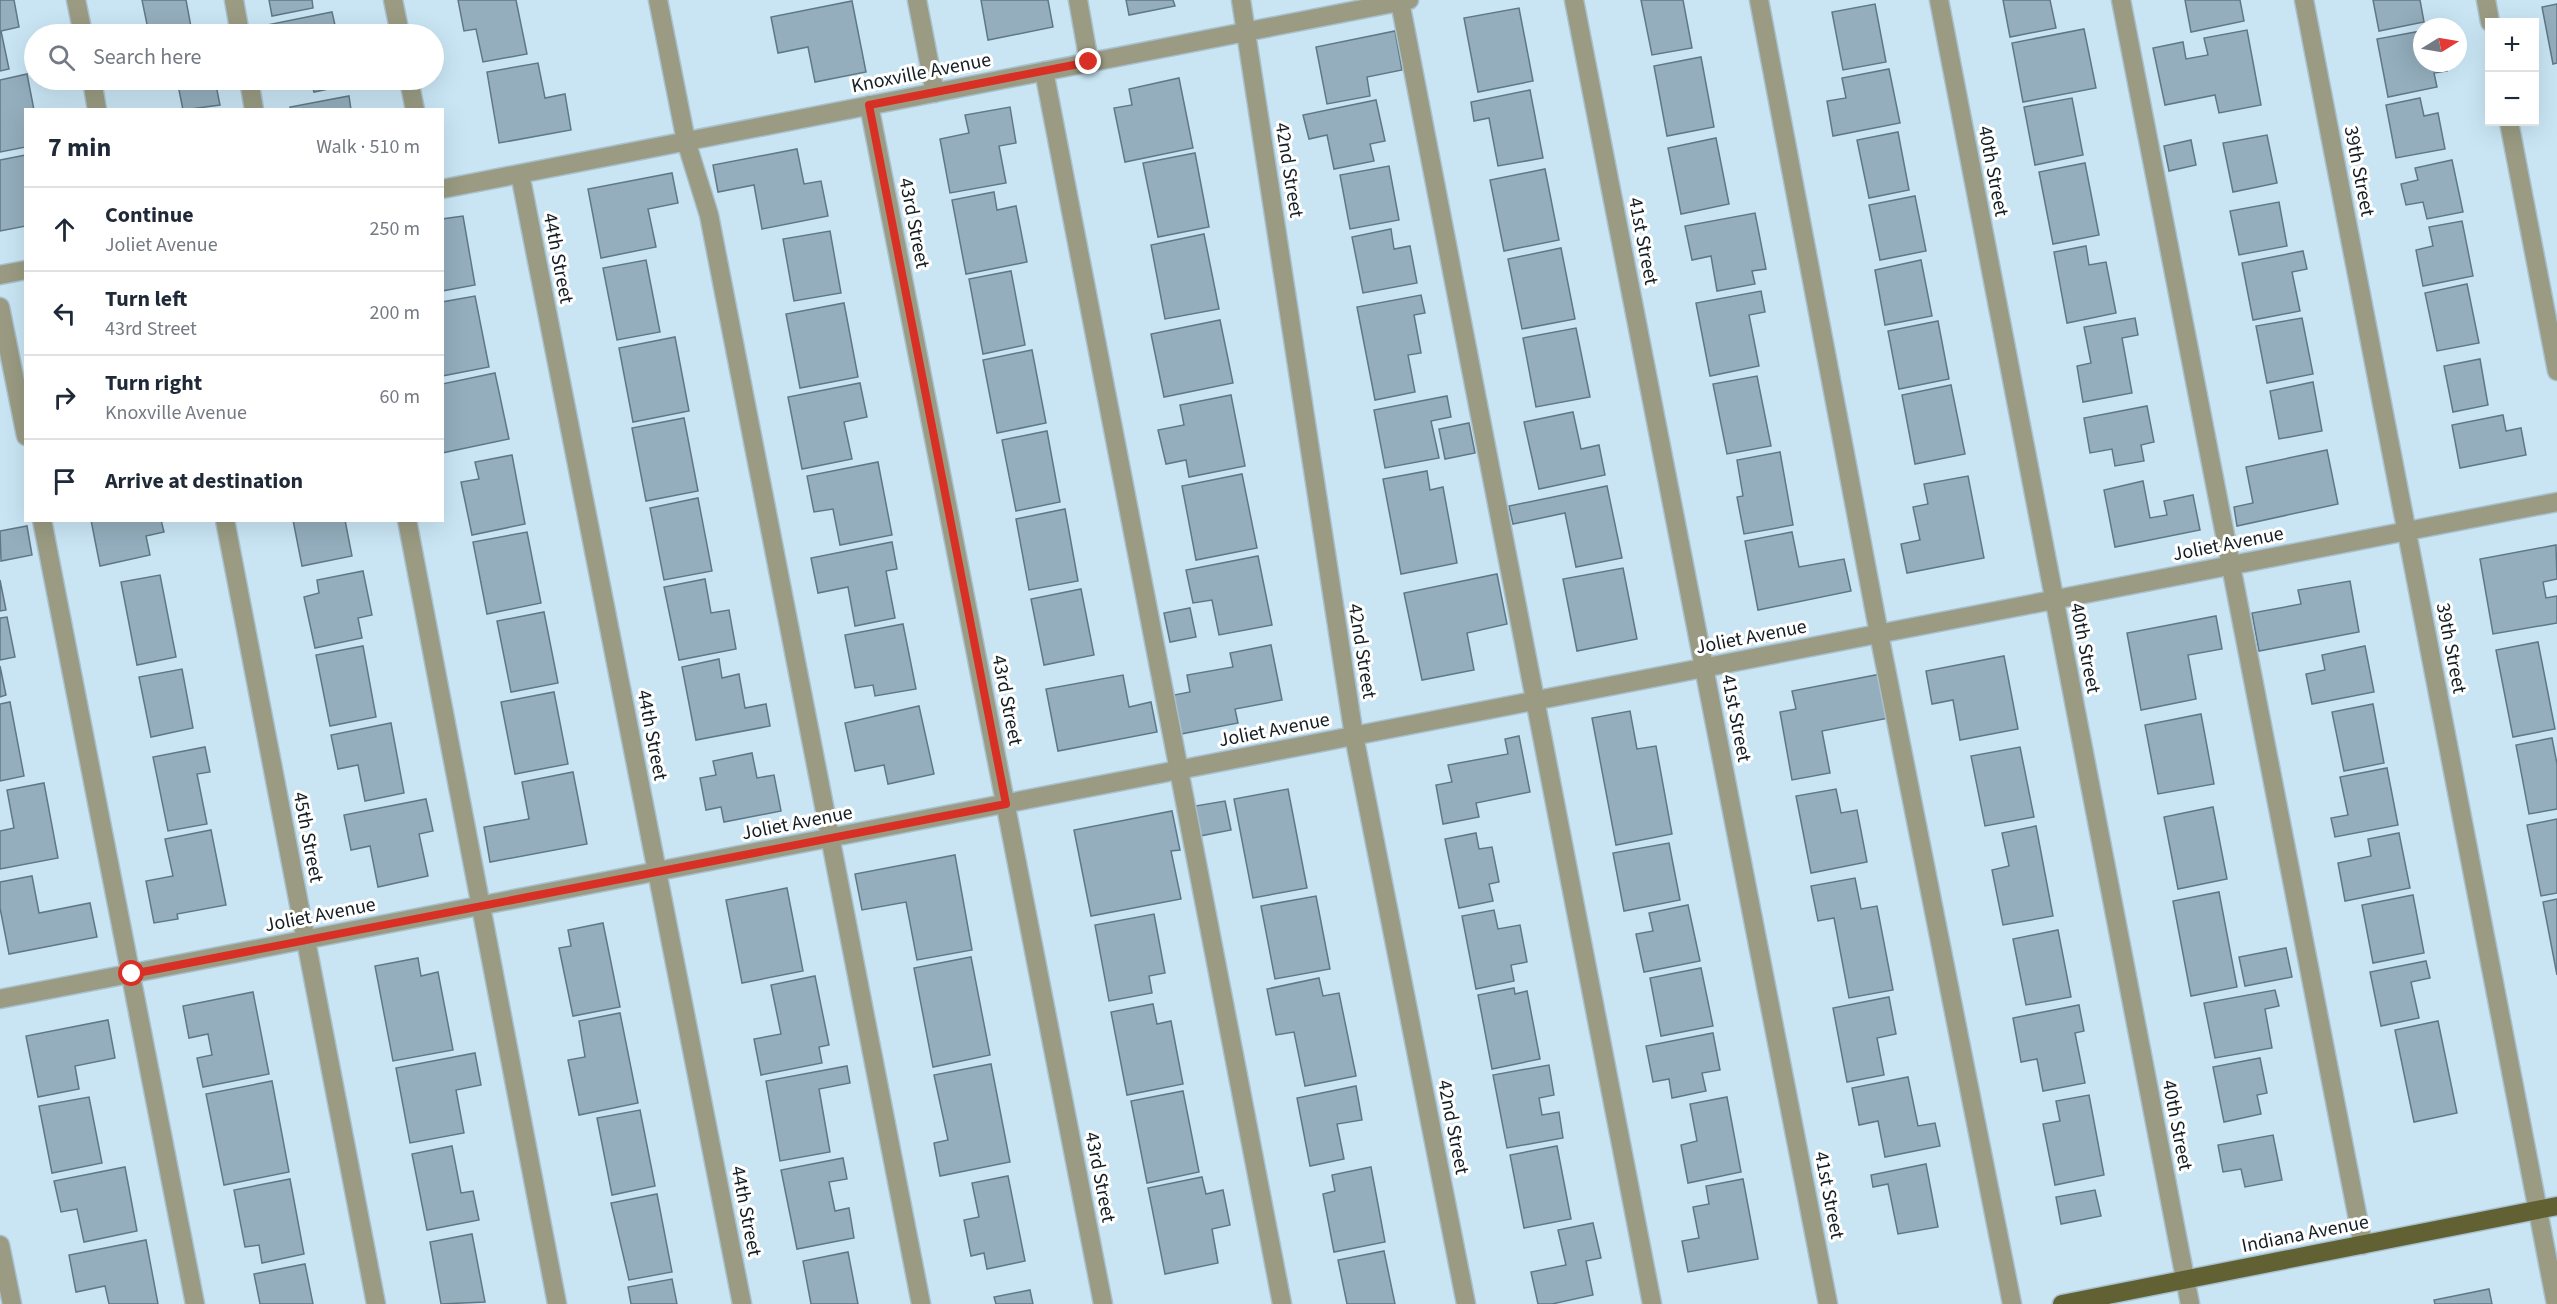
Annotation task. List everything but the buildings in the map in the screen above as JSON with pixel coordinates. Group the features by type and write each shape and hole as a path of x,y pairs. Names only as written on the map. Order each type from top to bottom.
{"main road":[{"name":"Indiana Avenue","path":"2062,1304 2557,1206"}],"street":[{"path":"76,0 81,24"},
{"path":"234,0 238,24"},
{"path":"393,0 398,24"},
{"path":"658,0 686,141 711,227 921,1304"},
{"path":"917,0 935,93"},
{"path":"1078,0 1089,62"},
{"name":"42nd Street","path":"1241,0 1354,736 1466,1304"},
{"name":"41st Street","path":"1574,0 1828,1304"},
{"path":"1759,0 1879,634 2012,1304"},
{"name":"40th Street","path":"1938,0 2190,1304"},
{"path":"2121,0 2362,1245"},
{"name":"39th Street","path":"2304,0 2556,1304"},
{"path":"2486,0 2489,18"},
{"path":"1405,1 1534,701 1652,1304"},
{"name":"Knoxville Avenue","path":"444,189 1405,1"},
{"path":"1044,71 1181,770 1282,1304"},
{"path":"94,90 97,108"},
{"path":"251,90 254,108"},
{"path":"411,90 415,108"},
{"name":"43rd Street","path":"869,105 1103,1304"},
{"path":"2510,126 2557,371"},
{"name":"44th Street","path":"519,174 742,1304"},
{"path":"0,275 24,270"},
{"path":"0,307 24,426"},
{"name":"Joliet Avenue","path":"0,999 2557,502"},
{"path":"42,522 195,1304"},
{"name":"45th Street","path":"225,522 376,1304"},
{"path":"407,522 557,1304"},
{"path":"0,1245 12,1304"}],"route":[{"path":"132,974 1006,804 869,105 1089,62"}]}
